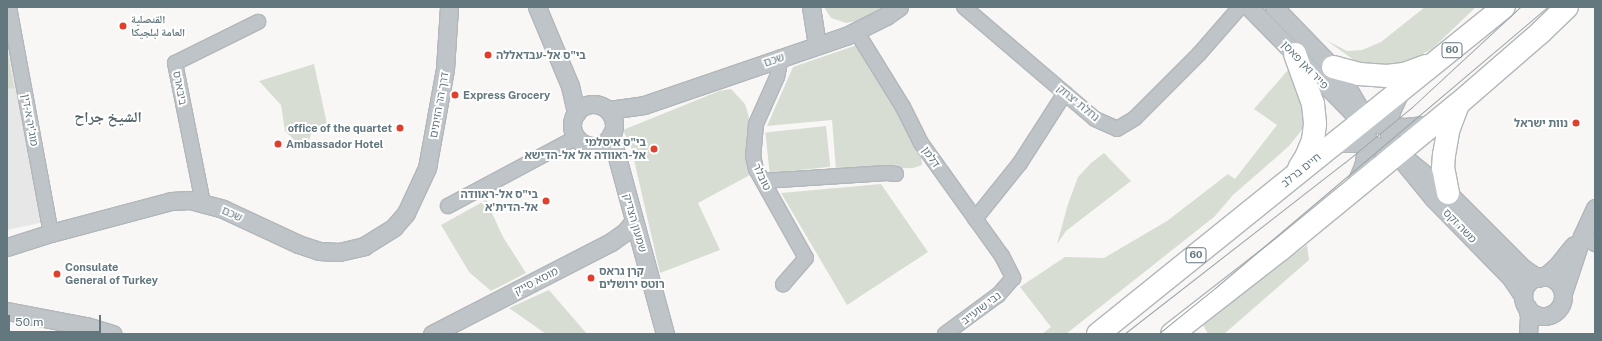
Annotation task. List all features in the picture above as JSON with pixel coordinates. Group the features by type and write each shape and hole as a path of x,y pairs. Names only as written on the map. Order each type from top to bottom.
{"highway":[{"name":"חיים ברלב","path":"1098,334 1504,7"},
{"path":"1172,334 1350,193 1434,124 1542,32 1567,7"},
{"path":"1542,32 1577,7"},
{"path":"1293,177 1306,157 1313,140 1316,124 1313,104 1295,54"},
{"path":"1333,67 1358,74 1387,76 1404,74 1436,63"},
{"path":"1448,193 1443,168 1444,155 1449,128 1458,104"}],"street":[{"name":"מוג'יר א-דין","path":"9,7 51,233"},
{"name":"דרך הר הזיתים","path":"414,199 427,168 445,69 449,7"},
{"path":"537,7 566,76 582,109"},
{"path":"811,7 817,45"},
{"name":"שכם","path":"611,123 644,105 856,31 886,16 899,7"},
{"name":"נחלת יצחק","path":"964,7 1101,122 1117,129 1126,125 1135,118 1193,59 1240,7"},
{"name":"פייר ואן פאסן","path":"1249,7 1350,111 1364,120 1388,126 1405,127 1434,124"},
{"name":"פייר ואן פאסן","path":"1274,7 1333,67 1352,93 1364,120 1367,144 1363,166 1350,193"},
{"name":"ביבארס","path":"203,203 175,63 258,22"},
{"name":"דלמן","path":"856,31 903,107 920,143 1002,256 1013,278"},
{"name":"טובלר","path":"781,57 776,77 756,124 753,156 756,169 806,258 783,284"},
{"name":"משה זקס","path":"1400,92 1391,112 1388,126 1390,140 1397,154 1433,198 1511,278 1525,302"},
{"path":"975,219 1020,163 1065,93"},
{"path":"600,105 611,123 605,142 596,146 584,143 576,137 572,125 582,109 600,105"},
{"name":"שמעון הצדיק","path":"611,123 634,221 665,334"},
{"path":"448,206 576,137"},
{"name":"משה זקס","path":"1335,143 1367,144 1397,154 1428,176 1448,193 1522,268 1541,277"},
{"path":"763,181 887,173 896,174"},
{"name":"שכם","path":"7,247 51,233 171,201 190,200 222,210 298,244 319,251 339,252 364,246 394,227 406,213 414,199"},
{"path":"1536,334 1548,316 1558,310 1563,299 1563,292 1588,240 1595,208"},
{"name":"מוסא סייק","path":"432,334 611,242 625,232 634,221"},
{"name":"שכם","path":"7,253 30,240"},
{"path":"1528,334 1529,316 1525,302 1528,285 1541,277 1588,240"},
{"path":"1541,277 1556,281 1563,292"},
{"name":"נבי שועייב","path":"945,334 998,295 1013,278"},
{"path":"1525,302 1534,314 1548,316"},
{"path":"7,311 86,326 113,334"}],"shaded area":[{"path":"824,7 886,7 857,21 846,23 831,18"},
{"path":"1425,7 1476,7 1432,49 1402,65 1380,68 1361,65 1326,40 1347,51 1362,50 1381,42"},
{"path":"7,22 44,222 7,230"},
{"path":"857,45 920,146 922,165 913,168 836,170 832,120 767,126 793,67"},
{"path":"7,50 14,88 7,89"},
{"path":"314,64 327,124 312,131 308,144 301,147 285,131 281,105 259,81"},
{"path":"1288,70 1300,86 1305,126 1289,146 1233,195 1214,217 1066,334 1042,334 1051,327 1020,287 1065,257 1104,258 1167,221 1228,174 1235,179 1277,125 1254,109"},
{"path":"731,89 745,104 749,117 746,142 750,175 698,203 720,250 660,273 631,147 623,130 719,91"},
{"path":"826,126 830,167 770,173 765,132"},
{"path":"1104,153 1131,181 1066,231 1057,244 1068,204 1078,177 1091,163"},
{"path":"881,184 928,252 847,305 781,193"},
{"path":"486,200 503,237 526,273 491,291 469,272 441,225"},
{"path":"1307,245 1309,260 1224,334 1208,334 1201,321"},
{"path":"549,290 587,334 546,334 509,308"}],"tram line":[{"path":"1124,334 1344,163 1411,108 1520,7"},
{"path":"1158,334 1215,288 1547,7"}],"place":[{"name":"القنصلية العامة لبلجيكا","path":"123,26"},
{"name":"בי\"ס אל-עבדאללה","path":"488,55"},
{"name":"Express Grocery","path":"455,95"},
{"name":"נוות ישראל","path":"1576,123"},
{"name":"office of the quartet","path":"400,128"},
{"name":"Ambassador Hotel","path":"278,144"},
{"name":"בי\"ס איסלמי אל-ראוודה אל אל-הדישא","path":"654,149"},
{"name":"בי\"ס אל-ראוודה אל-הדית'א","path":"546,201"},
{"name":"Consulate General of Turkey","path":"57,274"},
{"name":"קרן גראס רוטס ירושלים","path":"591,278"}],"district":[{"name":"الشيخ جراح","path":"108,117"}]}
